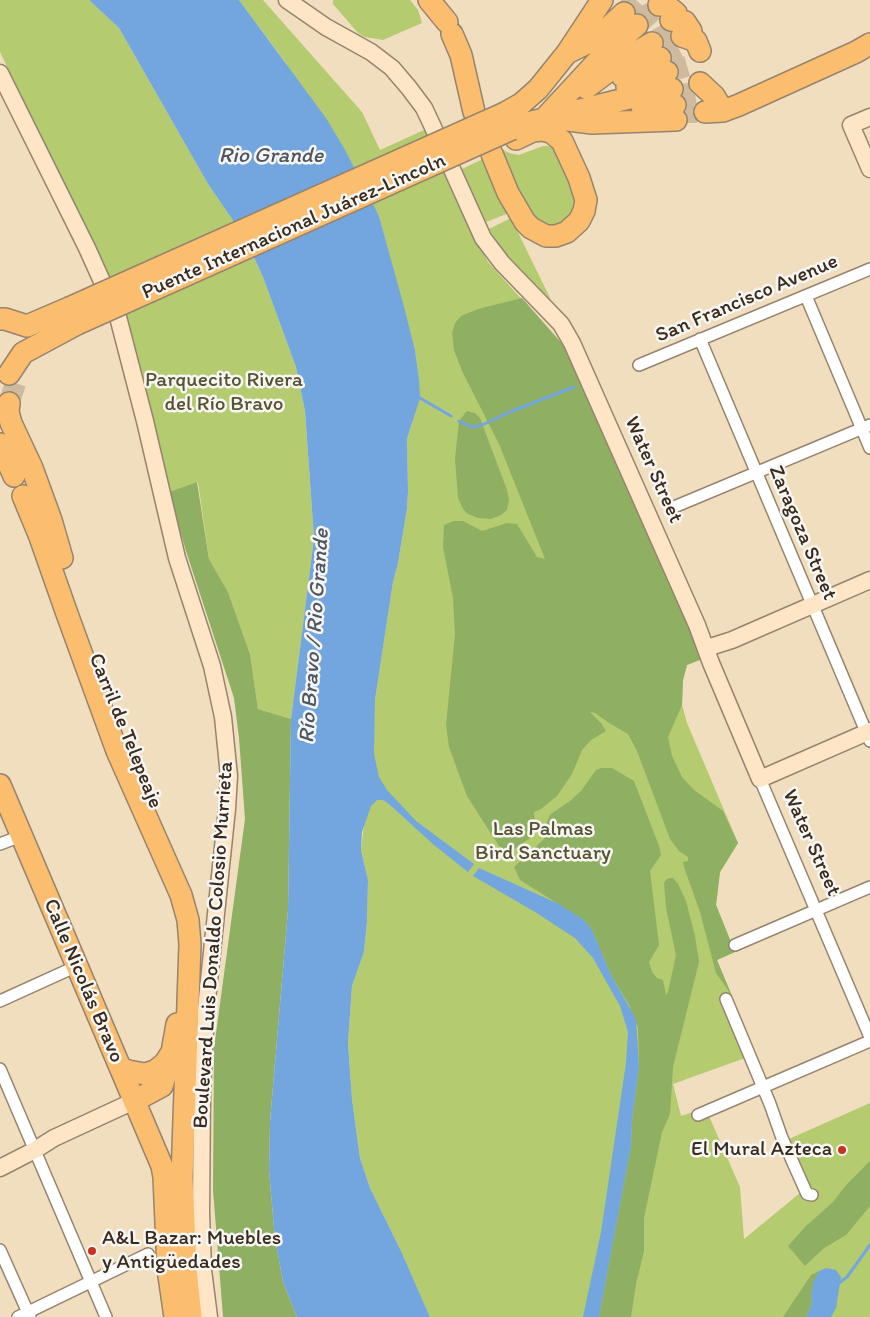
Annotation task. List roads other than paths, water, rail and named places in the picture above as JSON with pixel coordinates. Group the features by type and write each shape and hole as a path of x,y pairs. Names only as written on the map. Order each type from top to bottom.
{"highway":[{"path":"429,0 449,28 461,55 474,112"},
{"path":"567,53 574,21 584,0"},
{"path":"567,53 579,24 593,0"},
{"path":"511,127 521,104 538,89 567,53 593,34 653,59"},
{"path":"693,59 856,52 870,44"},
{"path":"545,118 608,50 653,59"},
{"path":"545,118 653,59"},
{"path":"14,375 23,353 76,322 511,127 639,88 653,59"},
{"path":"545,118 631,64 653,59"},
{"path":"492,154 508,193 525,222 531,228 546,236 556,236 567,232 579,221 584,211 586,200 579,178 562,140 551,132 511,127"},
{"name":"Puente Internacional Juárez-Lincoln","path":"76,322 511,127"},
{"path":"0,319 27,326 76,322"},
{"name":"Carril de Telepeaje","path":"9,402 8,412 11,423 32,468 45,504 71,590 99,672 132,754 194,894 200,930 200,955 191,1050 182,1063"},
{"path":"0,444 14,476"},
{"name":"Boulevard Luis Donaldo Colosio Murrieta","path":"23,496 40,537 118,751 181,895 188,920 190,954 182,1063 182,1178 191,1317"},
{"name":"Calle Nicolás Bravo","path":"0,786 162,1166 168,1269 175,1317"},
{"path":"121,1068 145,1074 155,1071 165,1063 182,1063"},
{"path":"134,1102 162,1086 182,1063"},
{"path":"145,1126 161,1134 171,1150 177,1226 179,1235 185,1245"}],"main road":[{"name":"Water Street","path":"287,0 326,27 371,52 392,68 424,108 483,238 502,263 561,324 572,343 651,517 760,779"},
{"name":"Boulevard Luis Donaldo Colosio Murrieta","path":"0,73 87,248 118,317 177,558 212,666 223,716 229,776 206,1009 202,1093 201,1212 203,1270 209,1317"},
{"path":"870,117 851,125 870,169"},
{"path":"707,648 732,640 870,580"},
{"path":"760,779 869,735"},
{"path":"0,1168 36,1150 54,1138 134,1102"}],"street":[{"name":"San Francisco Avenue","path":"639,365 870,269"},
{"path":"806,296 866,427 870,448"},
{"name":"Zaragoza Street","path":"700,339 869,735"},
{"path":"674,507 866,427"},
{"name":"Water Street","path":"760,779 818,911 870,1037"},
{"path":"0,844 21,836"},
{"path":"735,945 818,911 870,887"},
{"path":"0,1001 77,966"},
{"path":"726,999 782,1138 809,1195"},
{"path":"698,1115 870,1041"},
{"path":"0,1069 106,1317"},
{"path":"0,1250 25,1315 148,1254"}],"water":[{"name":"Rio Grande","path":"89,0 239,0 326,118 344,148 379,216 403,303 415,350 420,398 407,439 407,509 393,582 375,700 374,754 379,777 387,790 416,821 474,864 468,872 383,800 377,800 371,806 362,832 361,850 368,880 367,922 364,952 352,986 348,1043 352,1099 360,1158 370,1188 401,1251 430,1317 297,1317 283,1282 275,1239 269,1170 270,1122 288,910 291,719 314,538 305,411 296,367 263,277 245,238 208,184 119,28"},
{"path":"479,868 559,904 584,920 592,930 611,975 636,1019 639,1066 632,1120 631,1146 599,1317 583,1317 601,1232 626,1063 628,1032 620,1006 593,958 575,938 473,876"},
{"path":"826,1268 836,1270 841,1277 836,1308 831,1317 806,1317 812,1304 813,1283 819,1271"}],"waterway":[{"path":"459,421 471,427 482,425 574,387"},
{"path":"420,398 451,416"},
{"path":"839,1283 847,1277 870,1245"}],"tunnel":[{"path":"624,13 636,0"},
{"path":"637,25 659,5"},
{"path":"652,43 676,28"},
{"path":"660,58 687,45"},
{"path":"667,72 695,64"},
{"path":"674,96 702,91"},
{"path":"676,113 705,112"},
{"path":"9,403 18,376"}],"place":[{"name":"El Mural Azteca","path":"842,1150"},
{"name":"A&L Bazar: Muebles y Antigüedades","path":"92,1251"}],"park label":[{"name":"Parquecito Rivera del Río Bravo","path":"224,393"},
{"name":"Las Palmas Bird Sanctuary","path":"543,842"}],"water label":[{"name":"Río Bravo / Rio Grande","path":"315,636"}]}
